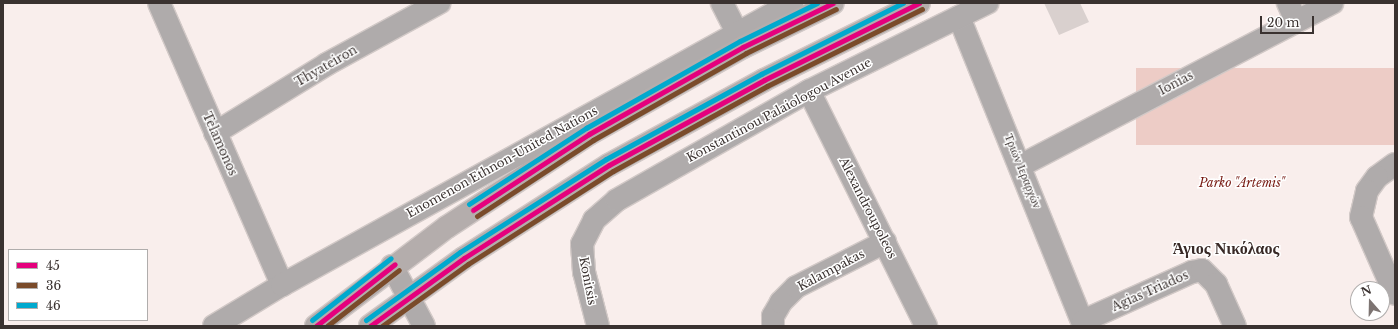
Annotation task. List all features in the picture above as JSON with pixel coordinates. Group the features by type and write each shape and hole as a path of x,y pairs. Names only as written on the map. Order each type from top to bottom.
{"main road":[{"path":"316,326 392,266 589,134 743,47 833,3"},
{"path":"370,326 409,296 609,165 764,80 918,3"}],"street":[{"name":"Telamonos","path":"159,3 282,285"},
{"name":"Thyateiron","path":"215,133 327,64 439,3"},
{"path":"722,3 736,32"},
{"name":"Enomenon Ethnon-United Nations","path":"214,326 282,285 736,32 792,3"},
{"name":"Konstantinou Palaiologou Avenue","path":"617,200 809,91 986,3"},
{"name":"Ionias","path":"1022,165 1292,12 1332,3"},
{"name":"Τριών Ιεραρχών","path":"959,16 1022,165 1083,324"},
{"name":"Alexandroupoleos","path":"809,91 926,326"},
{"path":"1395,164 1377,177 1367,191 1360,217 1395,294"},
{"name":"Konitsis","path":"598,326 584,272 582,244 594,220 617,200"},
{"name":"Kalampakas","path":"773,326 773,316 781,302 796,287 885,242"},
{"path":"392,266 424,326"},
{"name":"Agias Triados","path":"1083,324 1192,272 1202,270 1216,284 1235,326"}],"green space":[{"path":"1136,68 1395,68 1395,145 1136,145"}],"building":[{"path":"1044,3 1080,3 1089,22 1059,35"}],"transit line":[{"name":"46","path":"469,204 586,128 740,41 817,3"},
{"name":"45","path":"473,210 589,134 743,47 833,3"},
{"name":"46","path":"366,320 460,252 606,159 761,74 903,3"},
{"name":"45","path":"370,326 464,258 609,165 764,80 919,3"},
{"name":"36","path":"477,216 593,140 746,53 836,9"},
{"name":"36","path":"382,326 468,264 613,171 767,86 922,9"},
{"name":"46","path":"312,320 391,258"},
{"name":"45","path":"316,326 395,264"},
{"name":"36","path":"327,326 399,270"}],"district":[{"name":"Άγιος Νικόλαος","path":"1226,248"}],"park label":[{"name":"Parko \"Artemis\"","path":"1242,183"}]}
